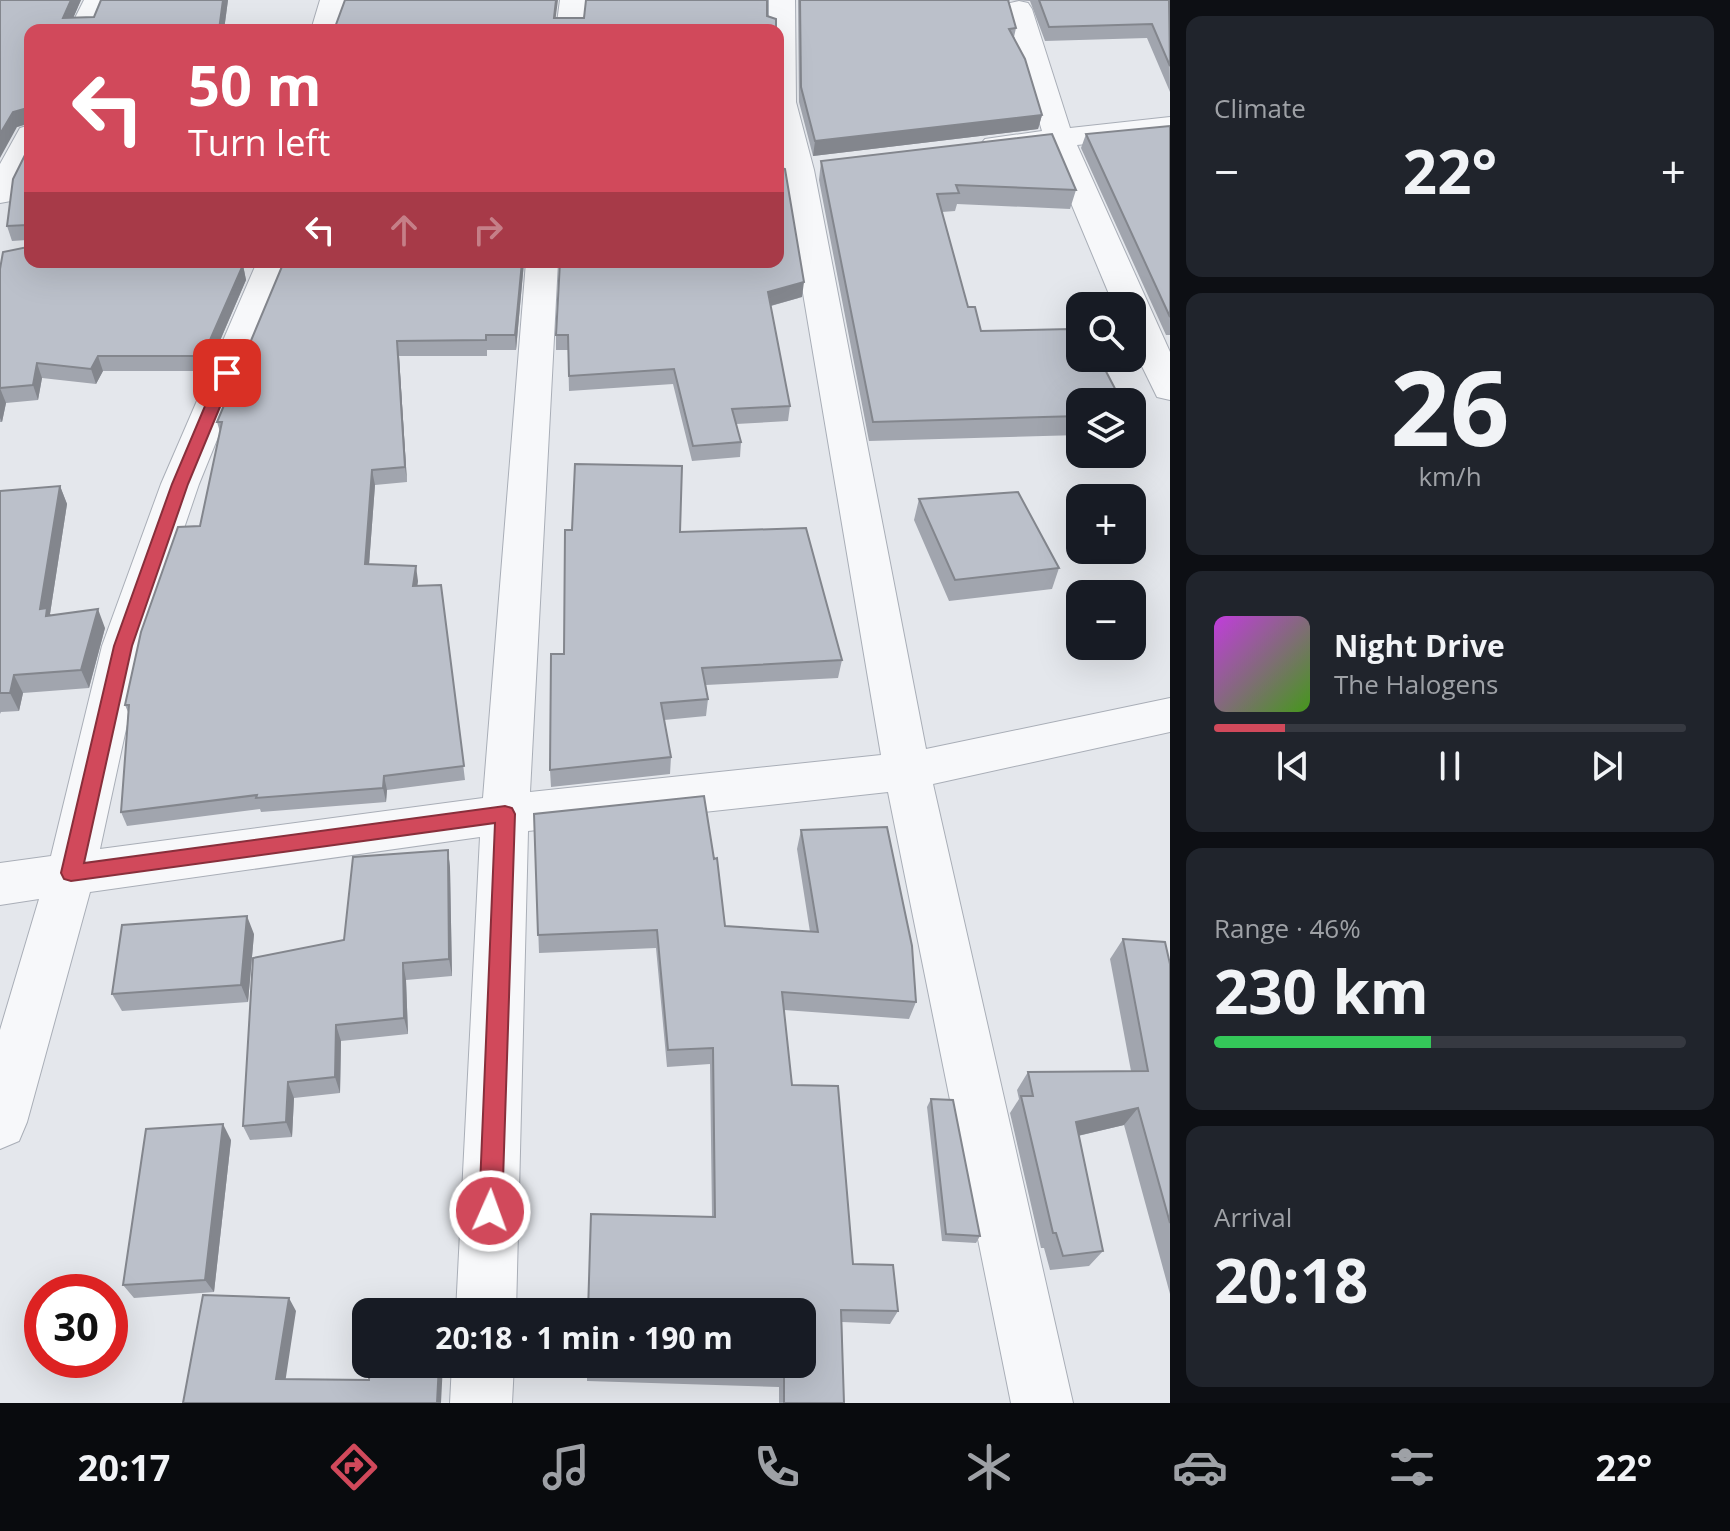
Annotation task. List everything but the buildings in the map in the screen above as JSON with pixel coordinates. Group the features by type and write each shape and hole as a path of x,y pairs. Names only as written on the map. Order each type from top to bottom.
{"street":[{"path":"85,24 97,0"},
{"path":"326,24 333,0"},
{"path":"570,24 573,0"},
{"path":"782,0 782,24"},
{"path":"1019,9 1025,37 1058,137 1125,292"},
{"path":"784,108 803,169 907,771 1042,1403"},
{"path":"971,149 1170,126"},
{"path":"0,194 24,146"},
{"path":"0,1122 71,873 123,646 180,484 270,268"},
{"path":"487,1298 505,814 542,268"},
{"path":"1146,339 1170,389"},
{"path":"0,884 505,814 907,771 1170,715"},
{"path":"481,1403 482,1378"}],"route":[{"path":"227,373 180,484 123,646 71,873 505,814 490,1211"}]}
